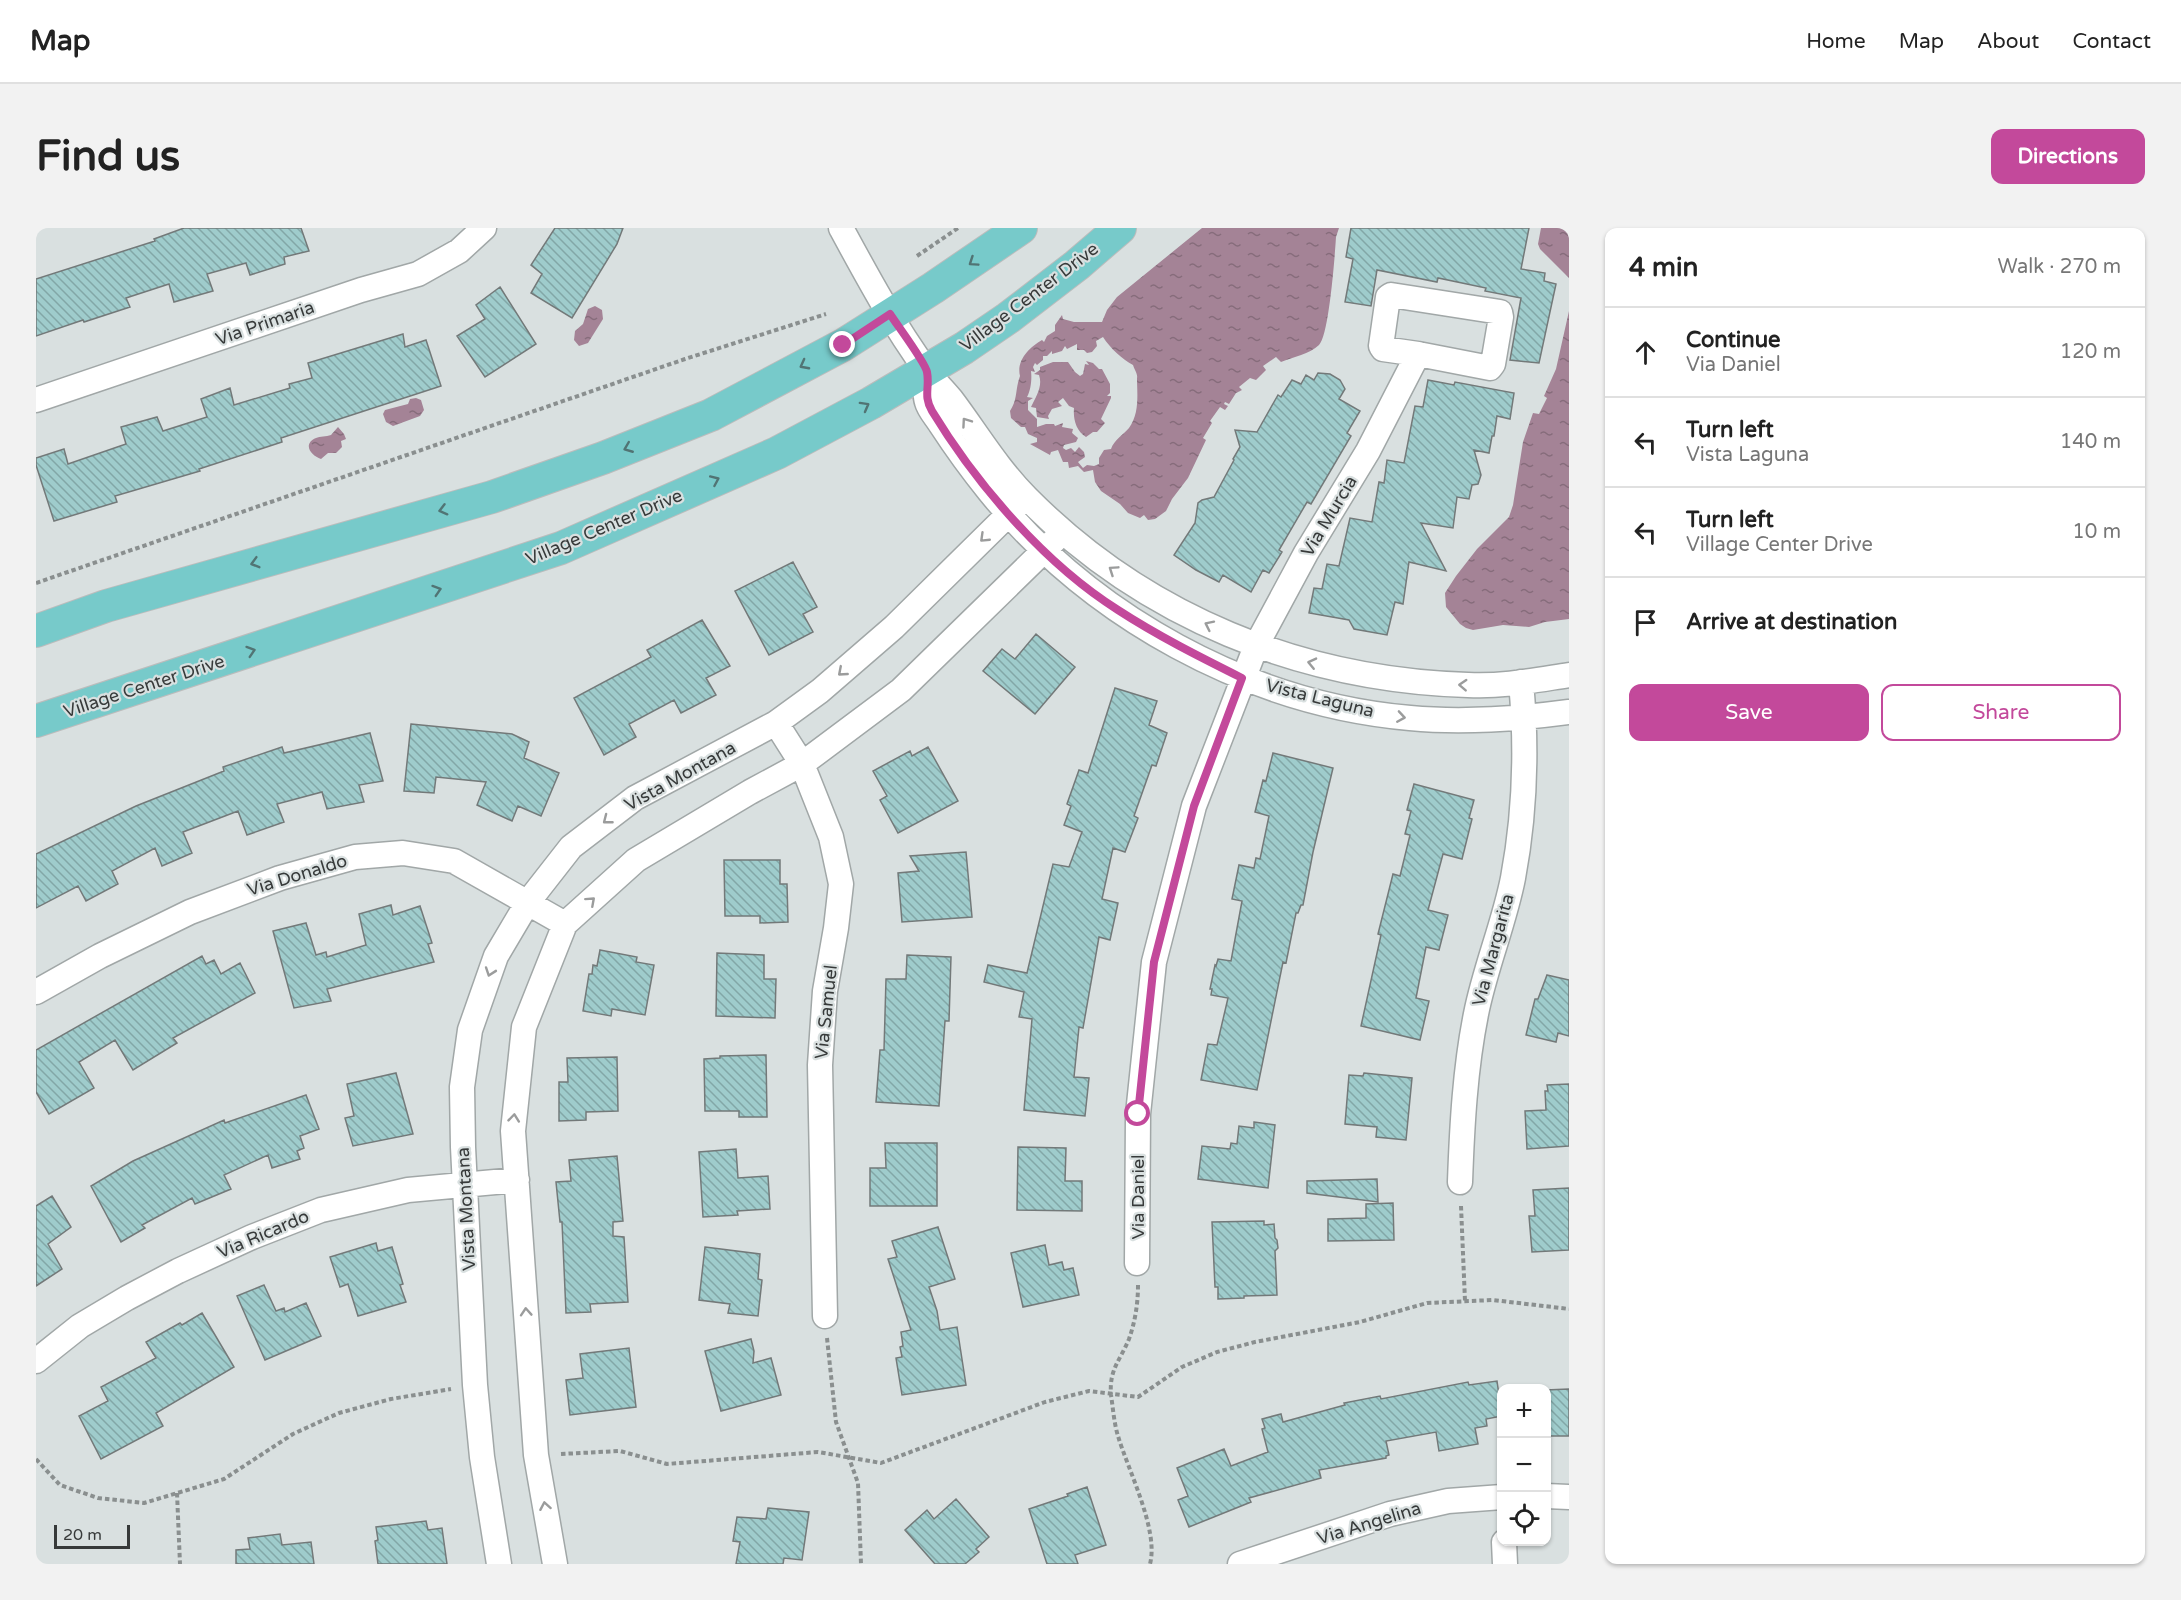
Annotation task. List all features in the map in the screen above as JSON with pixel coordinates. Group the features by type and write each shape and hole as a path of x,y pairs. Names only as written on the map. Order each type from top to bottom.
{"main road":[{"path":"36,631 129,599 492,496 603,458 711,415 843,345 933,288 1021,228"},
{"name":"Village Center Drive","path":"36,721 561,548 777,453 871,403 1008,318 1077,265 1120,228"}],"street":[{"name":"Via Primaria","path":"36,400 350,294 417,274 459,251 484,228"},
{"name":"Vista Laguna","path":"841,228 890,314 927,370 1001,470 1062,532 1163,602 1224,633 1256,646 1282,655 1369,676 1469,686 1569,675"},
{"path":"1391,295 1500,312 1493,364 1490,368 1418,354 1383,349 1381,346 1388,297 1391,295"},
{"name":"Via Murcia","path":"1242,678 1282,596 1368,451 1418,354"},
{"name":"Vista Laguna","path":"927,370 926,401 960,453 1008,515 1083,584 1116,609 1190,652 1242,678 1301,697 1348,708 1410,718 1466,720 1524,718 1569,712"},
{"name":"Vista Montana","path":"499,1564 482,1457 475,1385 462,1087 470,1030 496,956 528,902 571,848 635,798 776,723 820,691 894,627 1026,497"},
{"path":"555,1564 536,1455 513,1131 524,1027 565,924 636,860 802,764 901,690 1062,532"},
{"name":"Via Daniel","path":"1137,1263 1138,1114 1154,962 1194,806 1242,678"},
{"name":"Via Margarita","path":"1460,1182 1461,1138 1472,1037 1485,976 1512,879 1522,812 1524,718 1521,682"},
{"name":"Via Samuel","path":"776,723 802,764 831,837 841,884 825,991 820,1065 825,1316"},
{"name":"Via Donaldo","path":"36,992 99,956 189,912 280,878 355,857 404,853 454,861 565,924"},
{"name":"Via Ricardo","path":"36,1361 80,1326 127,1298 252,1237 321,1210 408,1190 517,1180"},
{"path":"1551,1496 1569,1497"},
{"name":"Via Angelina","path":"1240,1564 1390,1515 1448,1501 1497,1497"},
{"path":"1504,1546 1505,1564"}],"path":[{"path":"917,256 958,228"},
{"path":"36,584 686,359 826,314"},
{"path":"1460,1182 1466,1301"},
{"path":"1137,1263 1138,1306 1129,1339 1113,1369 1111,1393 1117,1434 1148,1523 1152,1558 1150,1564"},
{"path":"536,1455 620,1451 667,1464 818,1452 881,1463 1045,1402 1089,1390 1138,1397 1182,1367 1217,1352 1360,1322 1427,1303 1493,1300 1569,1309"},
{"path":"825,1316 836,1422 858,1483 861,1564"},
{"path":"36,1459 60,1485 98,1498 144,1503 224,1479 293,1434 339,1413 391,1399 475,1385"},
{"path":"177,1493 180,1564"}],"water":[{"path":"1202,228 1339,228 1336,237 1329,311 1323,338 1319,345 1306,353 1281,362 1276,357 1263,366 1266,370 1256,380 1250,378 1239,387 1242,390 1236,393 1229,404 1225,402 1224,404 1228,406 1225,410 1220,407 1210,421 1212,423 1203,438 1206,440 1188,478 1166,511 1155,519 1148,520 1144,515 1140,518 1128,513 1120,504 1101,491 1095,482 1093,470 1084,472 1078,466 1069,468 1068,462 1063,462 1058,450 1051,452 1050,455 1030,444 1037,442 1037,438 1028,434 1025,427 1021,427 1011,418 1010,411 1020,376 1020,365 1029,350 1042,340 1044,342 1047,336 1055,331 1055,325 1062,315 1063,319 1074,322 1102,322 1107,310 1117,297","holes":["1103,337 1121,357 1133,365 1137,376 1136,410 1129,428 1116,440 1111,449 1104,450 1099,458 1099,464 1087,465 1083,468 1078,462 1085,457 1084,452 1079,447 1075,452 1071,448 1066,450 1063,448 1064,445 1076,442 1078,438 1072,433 1073,429 1062,427 1063,423 1037,427 1037,419 1028,410 1028,401 1033,398 1027,397 1031,384 1031,371 1035,372 1033,367 1035,363 1037,365 1043,360 1043,356 1047,356 1052,351 1052,354 1062,351 1065,346 1067,349 1077,344 1077,350 1092,352 1097,346 1096,341"]},
{"path":"1541,228 1569,228 1569,278 1540,249 1538,244"},
{"path":"595,306 602,310 603,319 588,343 579,346 574,340 575,331 583,324 588,309"},
{"path":"1569,311 1569,619 1529,627 1503,625 1473,630 1466,628 1446,607 1445,593 1477,549 1509,517 1523,442 1533,413 1539,414 1547,398 1544,396 1556,369"},
{"path":"1086,361 1102,369 1110,384 1110,393 1107,396 1111,398 1101,419 1105,423 1097,432 1086,437 1076,424 1074,408 1069,406 1063,398 1058,402 1062,406 1052,409 1048,416 1049,419 1037,417 1036,408 1031,407 1040,383 1039,375 1034,374 1040,370 1040,367 1053,362 1068,362 1080,376 1083,374 1085,364 1089,365"},
{"path":"410,399 421,400 424,410 420,416 393,426 386,422 383,414 385,410 408,404"},
{"path":"338,427 346,439 341,441 342,447 336,453 328,453 321,459 314,455 309,443 318,437 331,435"}],"building":[{"path":"184,228 301,228 309,251 284,257 285,264 250,275 246,263 207,274 213,291 174,302 169,284 126,298 130,307 36,336 36,279 155,241 154,239"},
{"path":"555,228 623,228 617,244 572,318 531,293 542,274 531,265"},
{"path":"1351,228 1529,228 1521,269 1545,273 1544,281 1556,284 1539,363 1510,360 1521,298 1438,278 1437,282 1377,270 1371,306 1345,302 1353,259 1346,257"},
{"path":"500,287 536,344 485,377 457,336 485,319 476,305"},
{"path":"403,334 405,347 426,340 441,386 281,438 282,442 199,469 200,471 115,496 117,502 54,521 36,465 36,458 64,449 68,464 126,444 121,427 157,417 163,431 207,417 201,399 230,388 234,405 290,388 289,384 312,378 308,363"},
{"path":"1318,373 1330,374 1340,380 1345,389 1339,399 1360,411 1347,433 1351,436 1311,504 1307,502 1279,550 1282,552 1269,573 1263,570 1251,592 1223,575 1219,582 1174,555 1195,523 1198,503 1214,497 1234,460 1240,447 1235,430 1257,432 1278,395 1281,397 1292,380 1301,384 1306,375 1314,380"},
{"path":"1428,380 1454,385 1455,382 1514,393 1510,419 1497,416 1489,453 1474,450 1481,475 1478,484 1472,485 1469,499 1457,497 1453,528 1421,523 1446,571 1409,562 1403,604 1395,602 1387,635 1354,629 1349,620 1309,613 1314,588 1322,589 1327,564 1339,566 1350,518 1372,522 1379,482 1384,483 1387,460 1404,463 1415,406 1423,407"},
{"path":"793,562 817,607 803,614 813,632 769,655 735,591"},
{"path":"702,620 730,666 706,678 716,695 681,713 674,700 629,724 636,737 604,755 574,698 651,657 647,650"},
{"path":"1036,634 1075,667 1035,714 983,671 1002,649 1015,659"},
{"path":"1115,688 1157,701 1149,725 1167,733 1156,766 1152,765 1134,816 1138,818 1125,852 1113,848 1102,899 1118,903 1110,940 1099,937 1083,1028 1079,1027 1074,1077 1089,1078 1085,1116 1024,1110 1032,1019 1019,1017 1024,992 984,982 988,965 1027,973 1053,864 1069,867 1082,832 1064,825 1071,806 1067,804 1079,770 1088,773"},
{"path":"411,724 512,734 529,742 524,758 559,773 541,816 518,806 512,821 477,805 486,782 436,777 434,793 404,791"},
{"path":"370,733 383,781 359,785 364,802 327,809 322,792 277,804 284,822 247,835 238,811 183,832 192,853 162,866 155,848 112,871 118,884 86,901 78,886 36,908 36,854 136,806 224,771 223,767 282,747 284,753"},
{"path":"928,747 958,801 898,833 880,800 887,796 873,771 910,751 912,756"},
{"path":"1273,753 1333,768 1303,905 1296,913 1286,963 1283,962 1257,1090 1201,1080 1208,1044 1217,1045 1228,998 1211,995 1215,965 1218,959 1231,961 1242,901 1232,899 1239,865 1254,868 1256,858 1260,859 1269,816 1255,812"},
{"path":"1414,784 1474,800 1469,818 1472,819 1462,859 1443,854 1428,910 1448,915 1439,950 1426,947 1416,998 1429,1001 1420,1040 1361,1026 1381,935 1378,934 1393,874 1400,876 1410,835 1405,834 1411,811 1407,810"},
{"path":"966,852 972,917 902,922 898,873 919,871 910,856"},
{"path":"724,860 780,860 780,884 787,884 788,922 760,923 760,916 725,916"},
{"path":"391,905 393,915 420,906 432,943 428,944 434,962 327,989 331,1001 294,1008 273,931 306,923 316,955 326,952 327,957 366,945 359,914"},
{"path":"600,950 637,957 636,962 654,965 645,1015 612,1009 611,1016 583,1011 589,974 592,974 593,965 597,966"},
{"path":"717,953 764,955 764,979 776,979 775,1018 716,1016"},
{"path":"907,955 951,957 949,1021 945,1021 939,1106 876,1102 880,1050 884,1050 886,979 906,979"},
{"path":"202,956 206,964 214,960 221,974 240,963 255,993 173,1038 177,1043 133,1070 115,1040 79,1062 94,1088 49,1114 36,1092 36,1050"},
{"path":"1547,975 1569,980 1569,1036 1558,1033 1556,1042 1526,1035 1535,999 1538,999"},
{"path":"766,1055 767,1117 739,1117 739,1111 705,1111 704,1059 720,1058 720,1056"},
{"path":"617,1057 618,1111 586,1112 586,1120 559,1121 559,1082 568,1082 567,1058"},
{"path":"396,1073 413,1134 353,1146 345,1118 354,1116 347,1084"},
{"path":"1364,1073 1412,1078 1406,1140 1376,1137 1377,1127 1345,1124 1349,1075 1363,1076"},
{"path":"1569,1084 1569,1146 1527,1149 1525,1111 1546,1110 1547,1085"},
{"path":"306,1095 319,1129 300,1136 304,1148 297,1151 300,1159 272,1168 268,1155 224,1175 231,1189 195,1204 192,1198 142,1225 145,1228 121,1242 91,1186 133,1161 224,1120 225,1123"},
{"path":"1254,1122 1275,1125 1268,1188 1198,1179 1202,1146 1230,1149 1231,1143 1237,1144 1239,1126 1254,1128"},
{"path":"885,1143 937,1143 937,1206 870,1206 870,1168 886,1168"},
{"path":"1018,1147 1066,1148 1065,1181 1082,1181 1082,1211 1017,1210"},
{"path":"736,1149 738,1178 768,1176 770,1209 737,1211 738,1215 703,1217 699,1152"},
{"path":"617,1156 623,1221 613,1222 613,1236 624,1237 628,1302 590,1304 591,1312 566,1313 562,1222 560,1222 556,1182 571,1181 569,1160"},
{"path":"1377,1179 1378,1202 1307,1193 1307,1181"},
{"path":"1569,1188 1569,1250 1532,1252 1529,1216 1535,1216 1533,1190"},
{"path":"52,1196 71,1227 48,1244 62,1269 36,1286 36,1206"},
{"path":"1393,1203 1394,1240 1328,1241 1328,1219 1366,1218 1366,1204"},
{"path":"1264,1221 1264,1225 1274,1224 1277,1240 1278,1248 1275,1251 1277,1295 1218,1299 1218,1287 1215,1287 1212,1222"},
{"path":"938,1227 955,1279 929,1287 937,1311 940,1330 957,1327 966,1385 902,1395 896,1358 902,1357 901,1332 911,1330 888,1259 897,1257 892,1241"},
{"path":"376,1243 378,1251 392,1247 406,1302 358,1316 348,1284 340,1287 330,1257"},
{"path":"1045,1245 1049,1265 1062,1262 1064,1270 1073,1268 1079,1295 1023,1307 1011,1253"},
{"path":"705,1247 760,1254 758,1279 762,1280 758,1316 728,1313 730,1304 699,1300"},
{"path":"264,1285 276,1311 284,1308 285,1312 306,1303 321,1336 265,1360 237,1296"},
{"path":"202,1313 234,1367 156,1413 163,1426 101,1459 79,1416 108,1401 101,1387 156,1358 146,1342"},
{"path":"751,1339 754,1351 753,1363 771,1358 781,1395 721,1411 705,1351"},
{"path":"629,1348 636,1407 570,1415 566,1380 583,1378 580,1354"},
{"path":"1497,1381 1497,1417 1486,1419 1487,1426 1475,1428 1478,1444 1439,1451 1436,1432 1386,1441 1389,1455 1386,1458 1319,1470 1321,1478 1249,1498 1251,1502 1189,1527 1178,1500 1188,1496 1177,1468 1224,1449 1231,1466 1268,1452 1262,1419 1281,1414 1283,1422 1345,1405 1344,1403 1380,1396 1381,1399 1468,1382 1469,1385"},
{"path":"1569,1389 1569,1436 1551,1436 1551,1390"},
{"path":"1087,1487 1106,1545 1075,1555 1078,1564 1047,1564 1029,1509"},
{"path":"956,1499 989,1537 976,1549 979,1552 965,1564 935,1564 905,1530 927,1510 934,1519"},
{"path":"768,1508 809,1512 802,1560 784,1558 783,1564 736,1564 740,1542 733,1541 737,1517 766,1519"},
{"path":"426,1521 428,1530 442,1528 447,1564 378,1564 376,1527"},
{"path":"280,1534 282,1545 311,1542 314,1564 236,1564 236,1550 250,1549 248,1538"}],"route":[{"path":"843,345 890,314 927,370 926,401 960,453 1008,515 1083,584 1116,609 1190,652 1242,678 1194,806 1154,962 1138,1114"}]}
